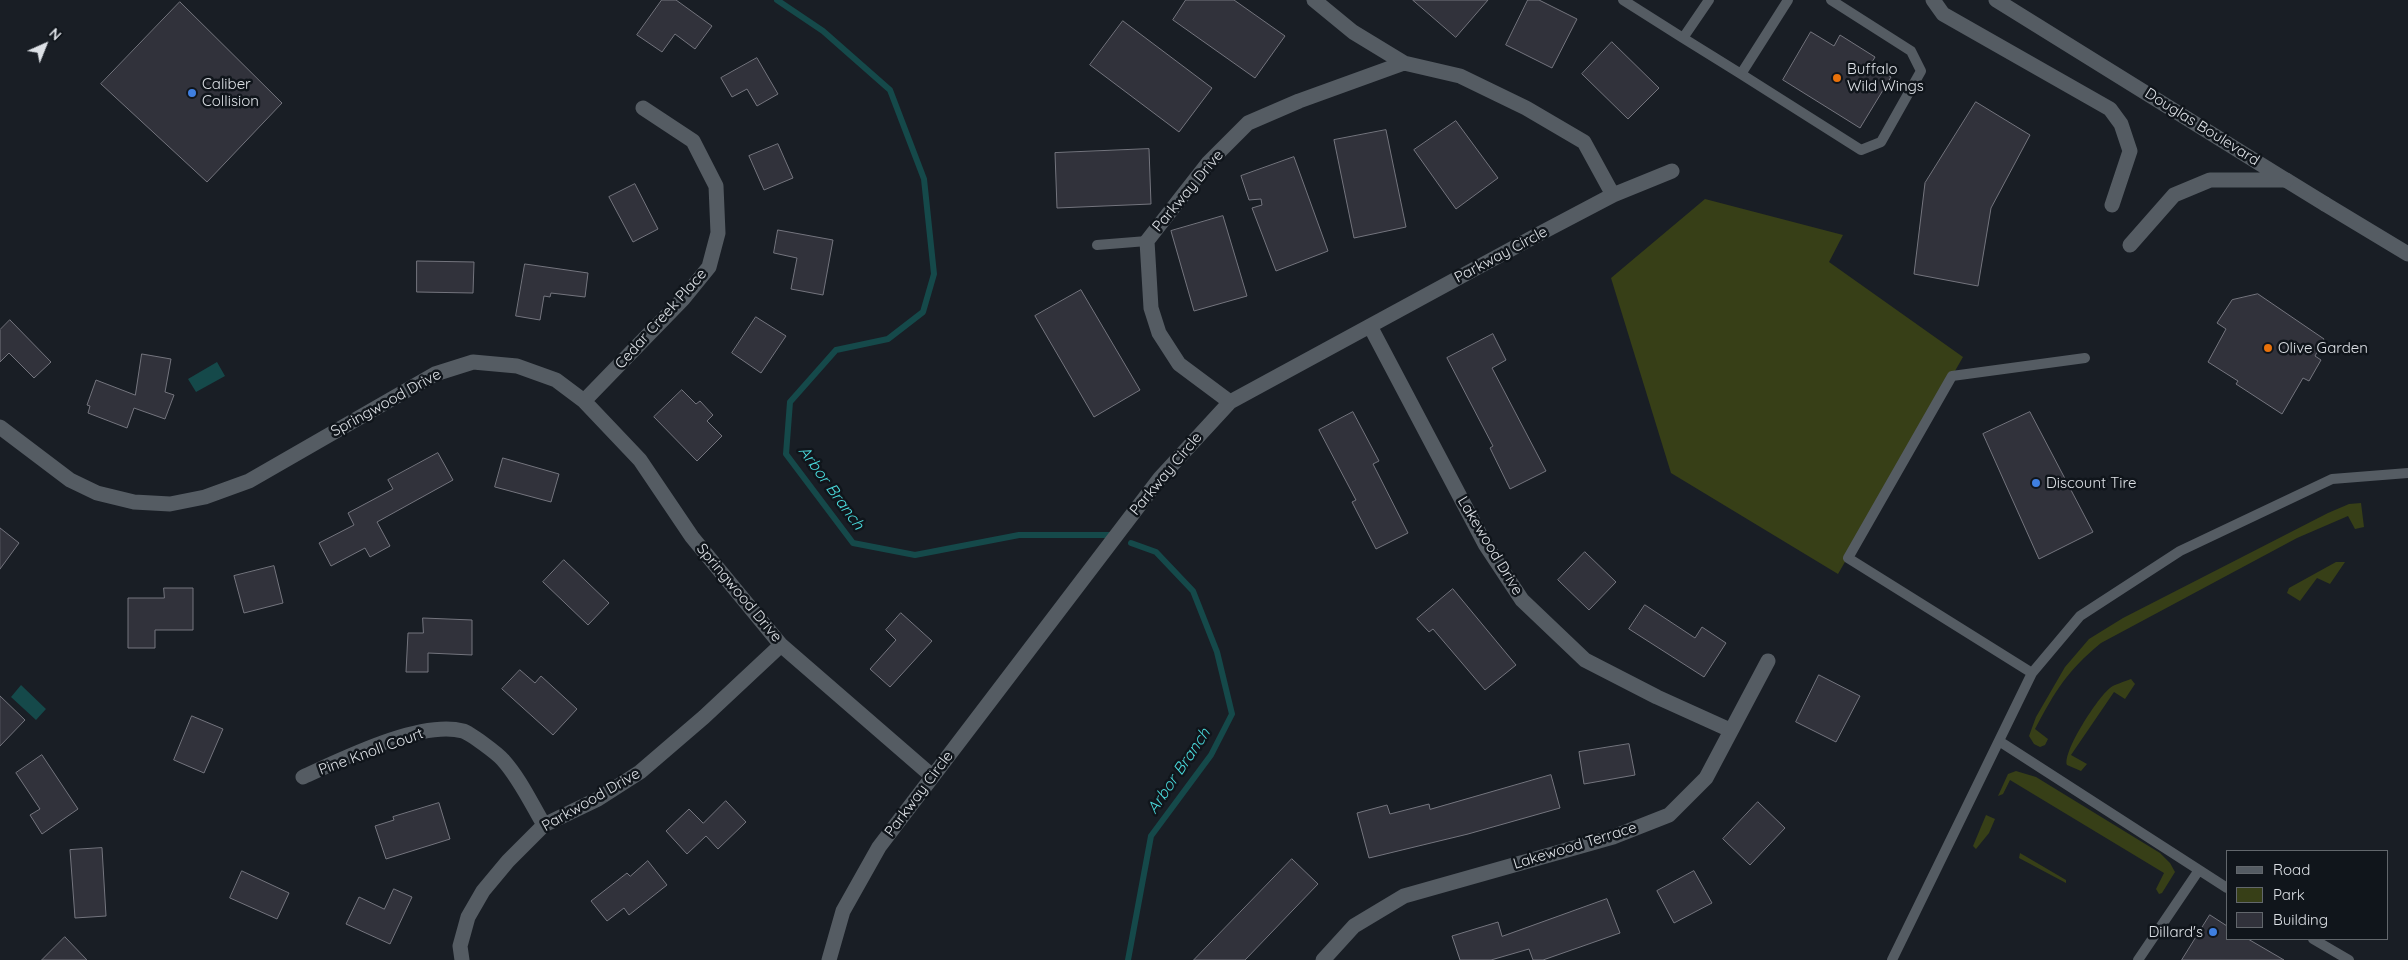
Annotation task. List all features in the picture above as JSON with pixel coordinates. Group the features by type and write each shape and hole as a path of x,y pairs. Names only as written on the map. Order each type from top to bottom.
{"street":[{"path":"1314,0 1353,32 1404,63 1460,76 1526,108 1584,142 1613,195"},
{"path":"1933,0 1943,14 2110,109 2121,124 2130,151 2112,205"},
{"name":"Douglas Boulevard","path":"1996,0 2408,254"},
{"name":"Parkway Drive","path":"1230,402 1179,364 1159,333 1151,308 1147,241 1208,163 1248,124 1300,101 1404,63"},
{"name":"Cedar Creek Place","path":"584,401 683,299 709,267 718,233 716,186 693,141 643,108"},
{"name":"Parkway Circle","path":"829,960 843,911 874,855 932,776 1160,478 1230,402 1613,195 1672,171"},
{"path":"2130,245 2174,195 2183,191 2210,180 2286,180"},
{"name":"Lakewood Drive","path":"1370,326 1485,544 1522,600 1585,660 1656,697 1730,730"},
{"name":"Springwood Drive","path":"0,427 70,480 97,493 134,502 170,504 205,497 249,481 435,374 473,362 517,366 556,380 584,401 640,460 692,537 781,645 932,776"},
{"name":"Parkwood Drive","path":"462,960 460,946 468,917 483,891 508,861 544,825 598,799 640,772 704,717 781,645"},
{"name":"Lakewood Terrace","path":"1323,960 1354,926 1404,896 1613,837 1669,814 1706,778 1768,661"},
{"name":"Pine Knoll Court","path":"303,778 346,758 422,730 464,731 502,759 525,792 544,825"}],"lane":[{"path":"1623,0 1861,150 1881,142 1921,71 1911,51 1831,0"},
{"path":"1683,38 1709,0"},
{"path":"1741,74 1788,0"},
{"path":"1096,244 1147,241"},
{"path":"2032,673 1848,558 1952,376 2085,358"},
{"path":"1892,960 2032,673 2080,616 2180,551 2332,479 2408,473"},
{"path":"1999,741 2226,887"},
{"path":"2138,960 2199,870"},
{"path":"2315,940 2349,960"}],"green space":[{"path":"1705,199 1843,235 1829,262 1963,357 1838,574 1671,473 1611,278"},
{"path":"2361,503 2364,527 2355,529 2348,516 2297,538 2101,643 2079,663 2056,692 2035,729 2048,739 2045,745 2040,747 2034,744 2029,736 2036,717 2065,667 2089,639 2123,618 2328,513 2349,504"},
{"path":"2336,562 2345,562 2330,584 2317,578 2300,601 2287,593 2289,588"},
{"path":"2131,679 2135,684 2125,699 2114,692 2071,755 2087,764 2081,771 2067,765 2070,748 2098,702 2112,687"},
{"path":"2016,771 2036,777 2160,853 2170,863 2175,872 2162,893 2159,894 2156,889 2164,873 2010,780 2003,794 1998,796 2008,774"},
{"path":"1986,815 1995,819 1989,833 1976,849 1973,846"},
{"path":"2020,853 2066,880 2066,883 2019,858"}],"shaded area":[{"path":"217,362 225,376 196,392 188,379"},
{"path":"21,685 46,709 36,720 11,697"}],"building":[{"path":"662,0 676,0 712,26 695,49 675,34 662,52 637,35"},
{"path":"1186,0 1234,0 1285,36 1255,78 1173,20"},
{"path":"1413,0 1488,0 1456,37"},
{"path":"1528,0 1539,0 1577,19 1552,68 1506,45"},
{"name":"Caliber Collision","path":"180,2 282,103 207,182 101,84"},
{"path":"1123,21 1212,88 1179,132 1090,65"},
{"name":"Buffalo Wild Wings","path":"1811,32 1834,46 1840,35 1875,57 1871,64 1891,77 1860,128 1783,80"},
{"path":"1612,42 1659,88 1628,119 1582,74"},
{"path":"757,58 778,94 757,106 747,89 732,97 721,78"},
{"path":"1976,102 2030,135 1991,208 1978,286 1914,274 1925,183"},
{"path":"1456,121 1498,178 1456,209 1414,150"},
{"path":"1386,130 1406,227 1354,238 1334,140"},
{"path":"778,144 793,178 764,190 749,156"},
{"path":"1149,149 1151,204 1057,208 1055,153"},
{"path":"1294,157 1328,251 1276,271 1252,208 1262,205 1261,199 1249,200 1241,176"},
{"path":"635,184 658,229 633,242 609,197"},
{"path":"1223,216 1247,296 1194,311 1171,231"},
{"path":"778,230 833,240 823,295 791,289 797,258 774,253"},
{"path":"417,261 474,262 473,293 417,292"},
{"path":"525,264 588,273 585,297 551,293 550,297 544,296 540,320 516,316"},
{"path":"1081,290 1140,390 1094,417 1035,316"},
{"name":"Olive Garden","path":"2258,294 2324,339 2315,356 2321,360 2309,381 2303,378 2282,414 2236,384 2238,381 2208,362 2226,329 2217,323 2232,300"},
{"path":"756,317 786,336 761,373 732,353"},
{"path":"10,320 51,362 34,378 9,353 0,362 0,330"},
{"path":"1493,334 1506,360 1492,368 1546,471 1510,489 1490,448 1493,446 1447,358"},
{"path":"142,354 171,359 165,392 174,395 165,419 134,408 127,428 88,413 90,406 87,405 96,380 135,395"},
{"path":"682,390 696,404 700,401 713,415 707,421 722,436 697,461 654,417"},
{"path":"1353,412 1379,461 1373,464 1408,533 1376,549 1352,502 1356,500 1319,430"},
{"name":"Discount Tire","path":"2030,412 2093,532 2039,559 1983,434"},
{"path":"438,453 453,480 377,522 390,546 370,557 365,548 331,566 319,543 354,525 348,513 393,489 388,480"},
{"path":"503,458 559,474 551,502 495,487"},
{"path":"0,528 19,543 0,569"},
{"path":"1585,552 1616,582 1589,610 1558,580"},
{"path":"564,560 609,603 588,625 543,582"},
{"path":"274,566 283,603 244,613 234,576"},
{"path":"164,588 193,588 193,630 155,630 155,648 128,648 128,598 164,598"},
{"path":"1453,589 1516,665 1485,690 1433,629 1429,632 1417,619"},
{"path":"1645,605 1695,638 1702,627 1726,643 1704,677 1629,629"},
{"path":"901,613 932,641 890,687 870,669 896,640 886,630"},
{"path":"423,618 472,620 472,655 428,653 428,672 406,672 408,633 423,633"},
{"path":"520,670 535,683 541,676 577,709 553,735 502,689"},
{"path":"1819,675 1860,696 1836,742 1796,722"},
{"path":"0,696 25,720 0,746"},
{"path":"192,716 223,729 204,773 174,760"},
{"path":"1629,744 1635,775 1584,784 1579,752"},
{"path":"42,755 78,809 42,834 30,815 40,809 16,773"},
{"path":"1551,775 1560,808 1468,834 1369,858 1357,813 1387,805 1390,814 1429,804 1430,809"},
{"path":"726,801 746,822 718,849 706,836 687,854 666,831 689,809 703,823"},
{"path":"1758,802 1785,828 1750,865 1723,839"},
{"path":"439,803 450,839 386,859 375,826 394,820 393,817"},
{"path":"102,848 106,916 75,918 70,850"},
{"path":"1292,859 1318,884 1245,960 1194,960"},
{"path":"648,861 667,885 629,915 624,908 607,921 591,901 627,873 630,876"},
{"path":"242,871 289,893 277,919 230,898"},
{"path":"1694,871 1712,903 1674,923 1657,891"},
{"path":"394,889 412,897 390,944 346,924 359,897 384,909"},
{"path":"1607,899 1620,933 1543,960 1533,960 1529,949 1491,960 1460,960 1452,936 1498,922 1502,936"},
{"name":"Dillard's","path":"2210,915 2226,925 2226,940 2250,940 2284,960 2182,960"},
{"path":"65,937 87,960 42,960"}],"waterway":[{"name":"Arbor Branch","path":"777,0 823,31 890,90 924,179 934,274 923,312 888,339 836,350 790,402 786,454 853,543 915,555 1019,535 1110,535"},
{"name":"Arbor Branch","path":"1128,960 1151,836 1211,755 1232,714 1217,652 1193,591 1156,552 1131,543"}],"place":[{"name":"Buffalo Wild Wings","path":"1837,78"},
{"name":"Caliber Collision","path":"192,93"},
{"name":"Olive Garden","path":"2268,348"},
{"name":"Discount Tire","path":"2036,483"},
{"name":"Dillard's","path":"2213,932"}]}
